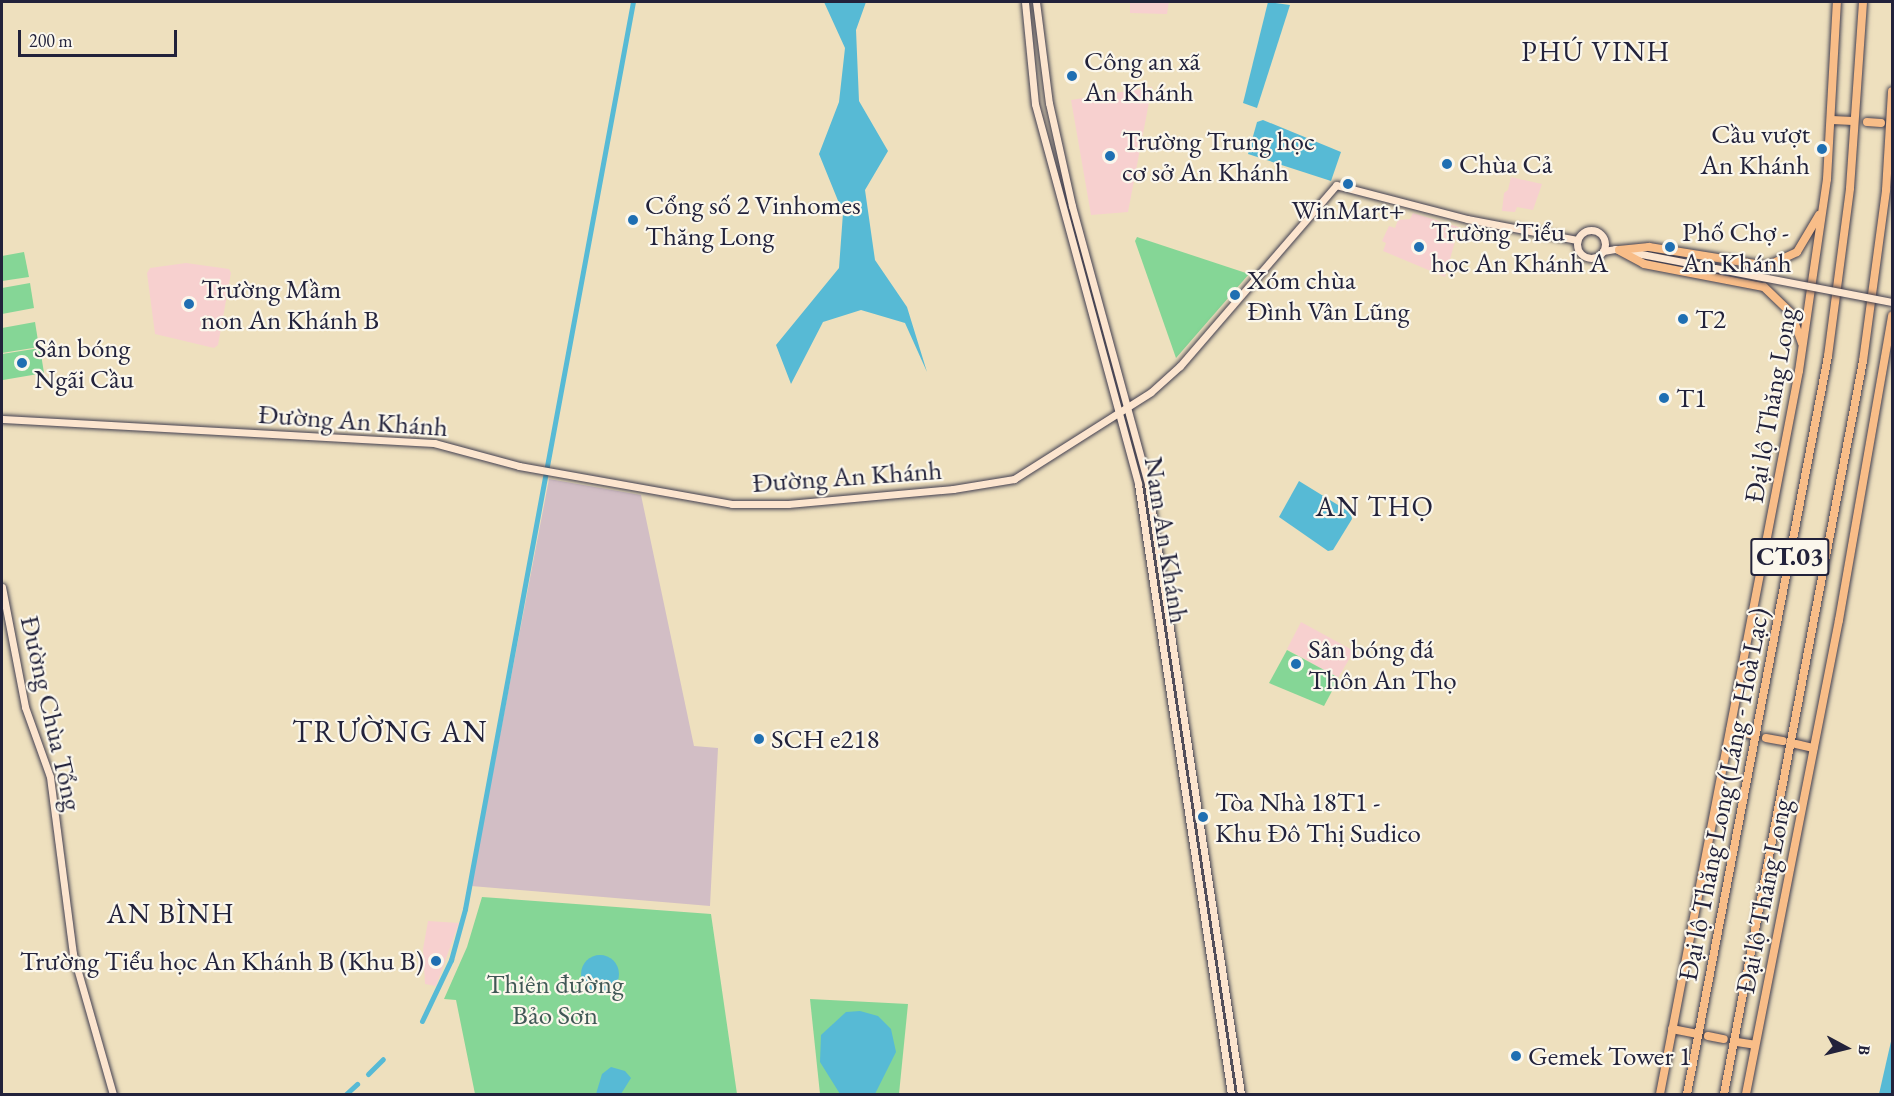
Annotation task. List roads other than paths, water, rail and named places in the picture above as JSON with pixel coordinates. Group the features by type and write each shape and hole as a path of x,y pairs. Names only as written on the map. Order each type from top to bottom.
{"highway":[{"name":"Đại lộ Thăng Long (Láng - Hoà Lạc)","path":"1687,1095 1828,356 1850,188 1863,2"},
{"name":"Đại lộ Thăng Long (Láng - Hoà Lạc)","path":"1724,1095 1863,361 1886,190 1893,91"}],"main road":[{"name":"Đại lộ Thăng Long","path":"1659,1093 1803,346 1823,208 1832,120 1837,5"},
{"path":"1832,120 1853,121"},
{"path":"1867,122 1881,123"},
{"path":"1617,250 1649,247 1767,266 1797,252 1823,208"},
{"path":"1617,250 1644,264 1764,287 1791,313 1803,346"},
{"name":"Đại lộ Thăng Long","path":"1746,1095 1885,376 1893,315"},
{"path":"1885,376 1893,364"},
{"path":"1730,730 1754,735"},
{"path":"1766,738 1783,741"},
{"path":"1796,744 1814,748"},
{"path":"1672,1029 1698,1034"},
{"path":"1708,1036 1724,1039"},
{"path":"1737,1042 1755,1045"}],"street":[{"name":"Nam An Khánh","path":"1025,2 1035,104 1120,410 1138,484 1231,1095"},
{"name":"Nam An Khánh","path":"1036,2 1049,103 1071,206 1129,405 1148,484 1241,1094"},
{"name":"Đường An Khánh","path":"2,419 442,445 547,471 755,505 954,489 1014,479 1129,405 1180,366 1336,185 1467,219 1577,240"},
{"path":"1603,251 1604,242 1601,234 1593,230 1585,230 1577,240 1578,248 1586,256 1593,257 1603,251 1617,250 1893,302"},
{"path":"1604,242 1617,250"},
{"name":"Đường Chùa Tổng","path":"2,587 25,707 50,777 74,954 112,1095"},
{"path":"1164,656 1174,657"},
{"path":"1236,1095 1241,1094"}],"water":[{"path":"824,2 866,2 856,30 859,101 888,151 865,190 875,260 907,307 927,372 905,323 861,310 823,322 791,384 776,345 839,268 843,213 819,154 839,102 845,48"},
{"path":"1268,2 1290,5 1257,108 1243,103"},
{"path":"1263,120 1341,152 1331,181 1248,154 1257,122"},
{"path":"1299,481 1351,513 1352,519 1333,550 1328,551 1279,517"},
{"path":"600,955 613,961 619,974 613,987 600,993 587,987 581,974 587,961"},
{"path":"860,1011 878,1016 891,1029 896,1052 875,1094 840,1094 820,1062 821,1035 846,1012"},
{"path":"1892,1037 1892,1094 1879,1094"},
{"path":"611,1067 625,1071 631,1078 621,1094 596,1094 602,1074"}],"waterway":[{"path":"422,1021 451,960 465,909 633,2"},
{"path":"368,1074 383,1059"},
{"path":"346,1094 357,1084"}],"place":[{"name":"Công an xã An Khánh","path":"1072,76"},
{"name":"Cầu vượt An Khánh","path":"1822,149"},
{"name":"Trường Trung học cơ sở An Khánh","path":"1110,156"},
{"name":"Chùa Cả","path":"1447,164"},
{"name":"WinMart+","path":"1348,184"},
{"name":"Cổng số 2 Vinhomes Thăng Long","path":"633,220"},
{"name":"Trường Tiểu học An Khánh A","path":"1419,247"},
{"name":"Phố Chợ - An Khánh","path":"1670,247"},
{"name":"Xóm chùa Đình Vân Lũng","path":"1235,295"},
{"name":"Trường Mầm non An Khánh B","path":"189,304"},
{"name":"T2","path":"1683,319"},
{"name":"Sân bóng Ngãi Cầu","path":"22,363"},
{"name":"T1","path":"1664,398"},
{"name":"Sân bóng đá Thôn An Thọ","path":"1296,664"},
{"name":"SCH e218","path":"759,739"},
{"name":"Tòa Nhà 18T1 - Khu Đô Thị Sudico","path":"1203,817"},
{"name":"Trường Tiểu học An Khánh B (Khu B)","path":"436,961"},
{"name":"Gemek Tower 1","path":"1516,1056"}],"district":[{"name":"PHÚ VINH","path":"1596,51"},
{"name":"AN THỌ","path":"1375,506"},
{"name":"TRƯỜNG AN","path":"390,732"},
{"name":"AN BÌNH","path":"171,913"}],"park label":[{"name":"Thiên đường Bảo Sơn","path":"555,998"}]}
